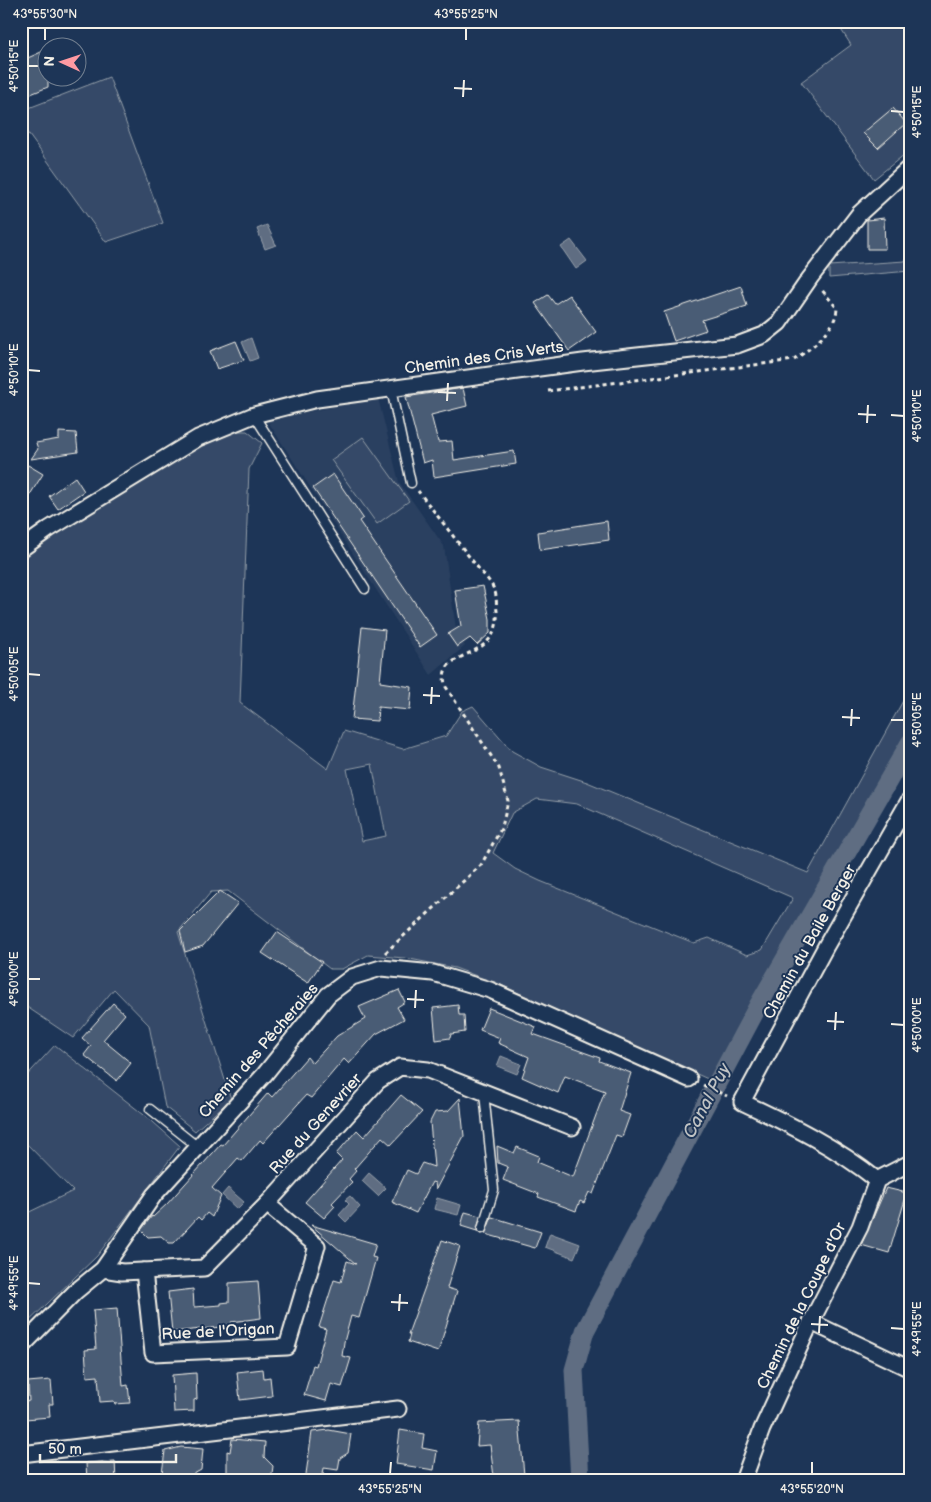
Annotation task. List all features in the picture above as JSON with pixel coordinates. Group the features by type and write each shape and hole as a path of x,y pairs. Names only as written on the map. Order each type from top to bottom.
{"street":[{"name":"Chemin des Cris Verts","path":"21,549 198,438 254,415 316,399 583,362 737,345 764,335 780,323 810,278 858,214 910,166"},
{"name":"Chemin du Baile Berger","path":"877,1180 857,1164 796,1128 742,1102 831,938 910,799"},
{"name":"Chemin des Pêcheraies","path":"21,1347 75,1292 103,1269 154,1195 264,1075 328,995 352,977 381,968 433,973 490,990 689,1079"},
{"name":"Rue du Genevrier","path":"103,1269 122,1272 204,1268 267,1204 378,1081 400,1067 428,1070 572,1128"},
{"path":"877,1180 910,1163"},
{"name":"Chemin de la Coupe d'Or","path":"743,1481 762,1429 811,1322 860,1227 877,1180"},
{"name":"Rue de l'Origan","path":"144,1271 153,1353 287,1346 317,1246 267,1204"},
{"path":"811,1322 910,1369"},
{"path":"21,1454 398,1409"}],"lane":[{"path":"391,389 411,483"},
{"path":"254,415 365,589"},
{"path":"482,1229 494,1190 484,1093"},
{"path":"150,1109 198,1147"}],"path":[{"path":"381,968 383,955 481,865 502,827 508,801 499,768 446,687 443,677 444,669 451,663 481,647 492,637 498,625 495,591 411,483"},
{"path":"705,1086 720,1093"}],"shaded area":[{"path":"841,21 910,21 910,150 874,179 801,82 851,45 840,28"},
{"path":"109,77 163,223 106,242 21,124 21,111 81,88 88,88 88,85"},
{"path":"267,225 276,245 265,249 257,229"},
{"path":"571,240 587,261 576,269 561,247"},
{"path":"910,250 910,271 829,278 829,266 905,261"},
{"path":"251,338 258,358 250,361 242,342"},
{"path":"378,398 399,482 444,546 456,629 465,646 431,675 267,420"},
{"path":"220,431 247,431 262,443 249,469 240,703 328,769 344,731 403,749 446,736 462,711 473,706 512,751 541,767 587,782 808,873 910,688 910,735 710,1080 501,985 455,968 405,958 368,955 342,969 330,969 228,891 211,892 178,932 231,1099 195,1131 165,1107 149,1025 114,989 73,1038 21,1003 21,553","holes":["372,764 386,836 362,841 347,769","537,799 577,804 793,898 762,950 747,955 709,938 694,943 540,881 515,869 493,853 512,813"]},
{"path":"363,437 409,501 377,524 331,460"},
{"path":"55,1045 153,1122 180,1146 97,1256 21,1329 21,1216 73,1191 21,1138 21,1082"},
{"path":"501,1056 521,1064 517,1074 497,1066"},
{"path":"369,1173 386,1188 378,1196 362,1181"},
{"path":"228,1188 244,1202 237,1209 222,1195"},
{"path":"350,1196 360,1207 346,1222 339,1215 349,1204 345,1200"},
{"path":"437,1198 461,1205 458,1215 434,1209"},
{"path":"550,1233 580,1244 574,1258 545,1247"}],"building":[{"path":"38,53 38,88 46,88 21,98 21,61"},
{"path":"893,108 906,123 878,148 863,133"},
{"path":"884,218 885,249 867,249 867,220"},
{"path":"741,286 747,306 702,320 706,330 674,341 664,312"},
{"path":"548,295 555,304 569,295 596,332 569,351 535,303"},
{"path":"236,341 244,360 217,369 210,351"},
{"path":"463,388 467,406 431,415 438,442 452,441 454,460 514,451 516,464 434,477 432,460 423,463 406,397"},
{"path":"59,432 76,433 78,452 31,459 38,449 36,443 59,439"},
{"path":"28,465 43,474 21,509 21,475"},
{"path":"333,474 363,518 359,521 437,635 420,647 313,488"},
{"path":"75,477 84,491 58,509 49,496"},
{"path":"607,521 609,540 540,550 538,532"},
{"path":"483,586 490,619 490,633 477,645 470,638 457,647 448,634 461,626 455,590"},
{"path":"362,627 385,630 380,682 412,687 410,710 378,707 377,721 352,719"},
{"path":"220,891 238,903 203,946 185,952 180,931"},
{"path":"277,932 322,962 308,983 262,953"},
{"path":"399,990 405,1002 397,1007 404,1019 376,1034 349,1064 344,1059 311,1098 306,1095 263,1143 260,1140 242,1161 238,1158 212,1188 221,1196 212,1217 207,1213 201,1220 198,1217 174,1243 169,1243 161,1236 148,1237 141,1230 221,1144 223,1145 268,1093 272,1097 307,1057 312,1063 337,1036 365,1019 359,1007"},
{"path":"113,1003 125,1014 103,1040 131,1063 117,1081 84,1055 91,1046 82,1038"},
{"path":"458,1005 459,1015 464,1015 465,1032 451,1034 450,1038 436,1040 433,1008"},
{"path":"489,1008 536,1027 533,1034 600,1058 599,1061 631,1073 619,1111 630,1115 622,1137 616,1135 593,1194 589,1192 584,1203 580,1201 576,1211 538,1197 539,1194 503,1180 508,1167 498,1163 497,1146 514,1153 517,1147 539,1156 537,1162 573,1177 605,1091 565,1076 558,1093 522,1077 529,1057 498,1043 500,1038 480,1030"},
{"path":"401,1095 422,1112 391,1145 382,1137 354,1169 356,1171 349,1179 352,1182 332,1203 335,1206 324,1218 305,1202 342,1160 336,1154 357,1130 364,1137"},
{"path":"460,1098 464,1136 436,1189 435,1183 432,1182 416,1213 392,1202 407,1170 416,1174 422,1163 434,1167 430,1122 435,1112 448,1111"},
{"path":"886,1188 907,1193 889,1253 861,1245"},
{"path":"465,1212 480,1216 477,1231 461,1226"},
{"path":"492,1217 541,1232 535,1248 485,1234"},
{"path":"311,1225 376,1244 372,1257 376,1258 359,1318 351,1316 344,1342 342,1356 351,1358 342,1387 331,1384 326,1401 304,1395 313,1365 316,1366 326,1329 319,1327 334,1280 341,1282 347,1261 356,1264"},
{"path":"442,1240 460,1246 447,1288 457,1291 438,1352 408,1342 410,1334 408,1334"},
{"path":"258,1281 261,1318 231,1322 231,1326 172,1332 168,1292 193,1289 194,1307 221,1305 221,1303 229,1302 229,1283"},
{"path":"117,1308 123,1386 128,1385 130,1403 115,1404 114,1401 100,1402 98,1376 87,1377 85,1350 96,1349 93,1310"},
{"path":"263,1369 264,1378 270,1377 272,1396 240,1400 237,1372"},
{"path":"196,1373 197,1399 194,1400 194,1411 174,1412 172,1375"},
{"path":"51,1380 53,1404 49,1404 50,1417 25,1419 24,1402 29,1401 28,1382"},
{"path":"519,1421 524,1475 494,1477 490,1445 477,1446 479,1423"},
{"path":"329,1430 351,1434 348,1453 340,1458 338,1470 324,1468 322,1481 305,1481 312,1432"},
{"path":"400,1430 424,1434 422,1448 437,1451 434,1470 396,1464"},
{"path":"232,1439 265,1442 264,1457 273,1466 271,1481 227,1481 227,1451 230,1452"},
{"path":"181,1447 203,1449 201,1470 181,1481 161,1481 165,1451"},
{"path":"115,1461 116,1481 87,1481 86,1463"}],"waterway":[{"name":"Canal Puy","path":"580,1481 574,1370 585,1331 758,1006 910,743"}]}
